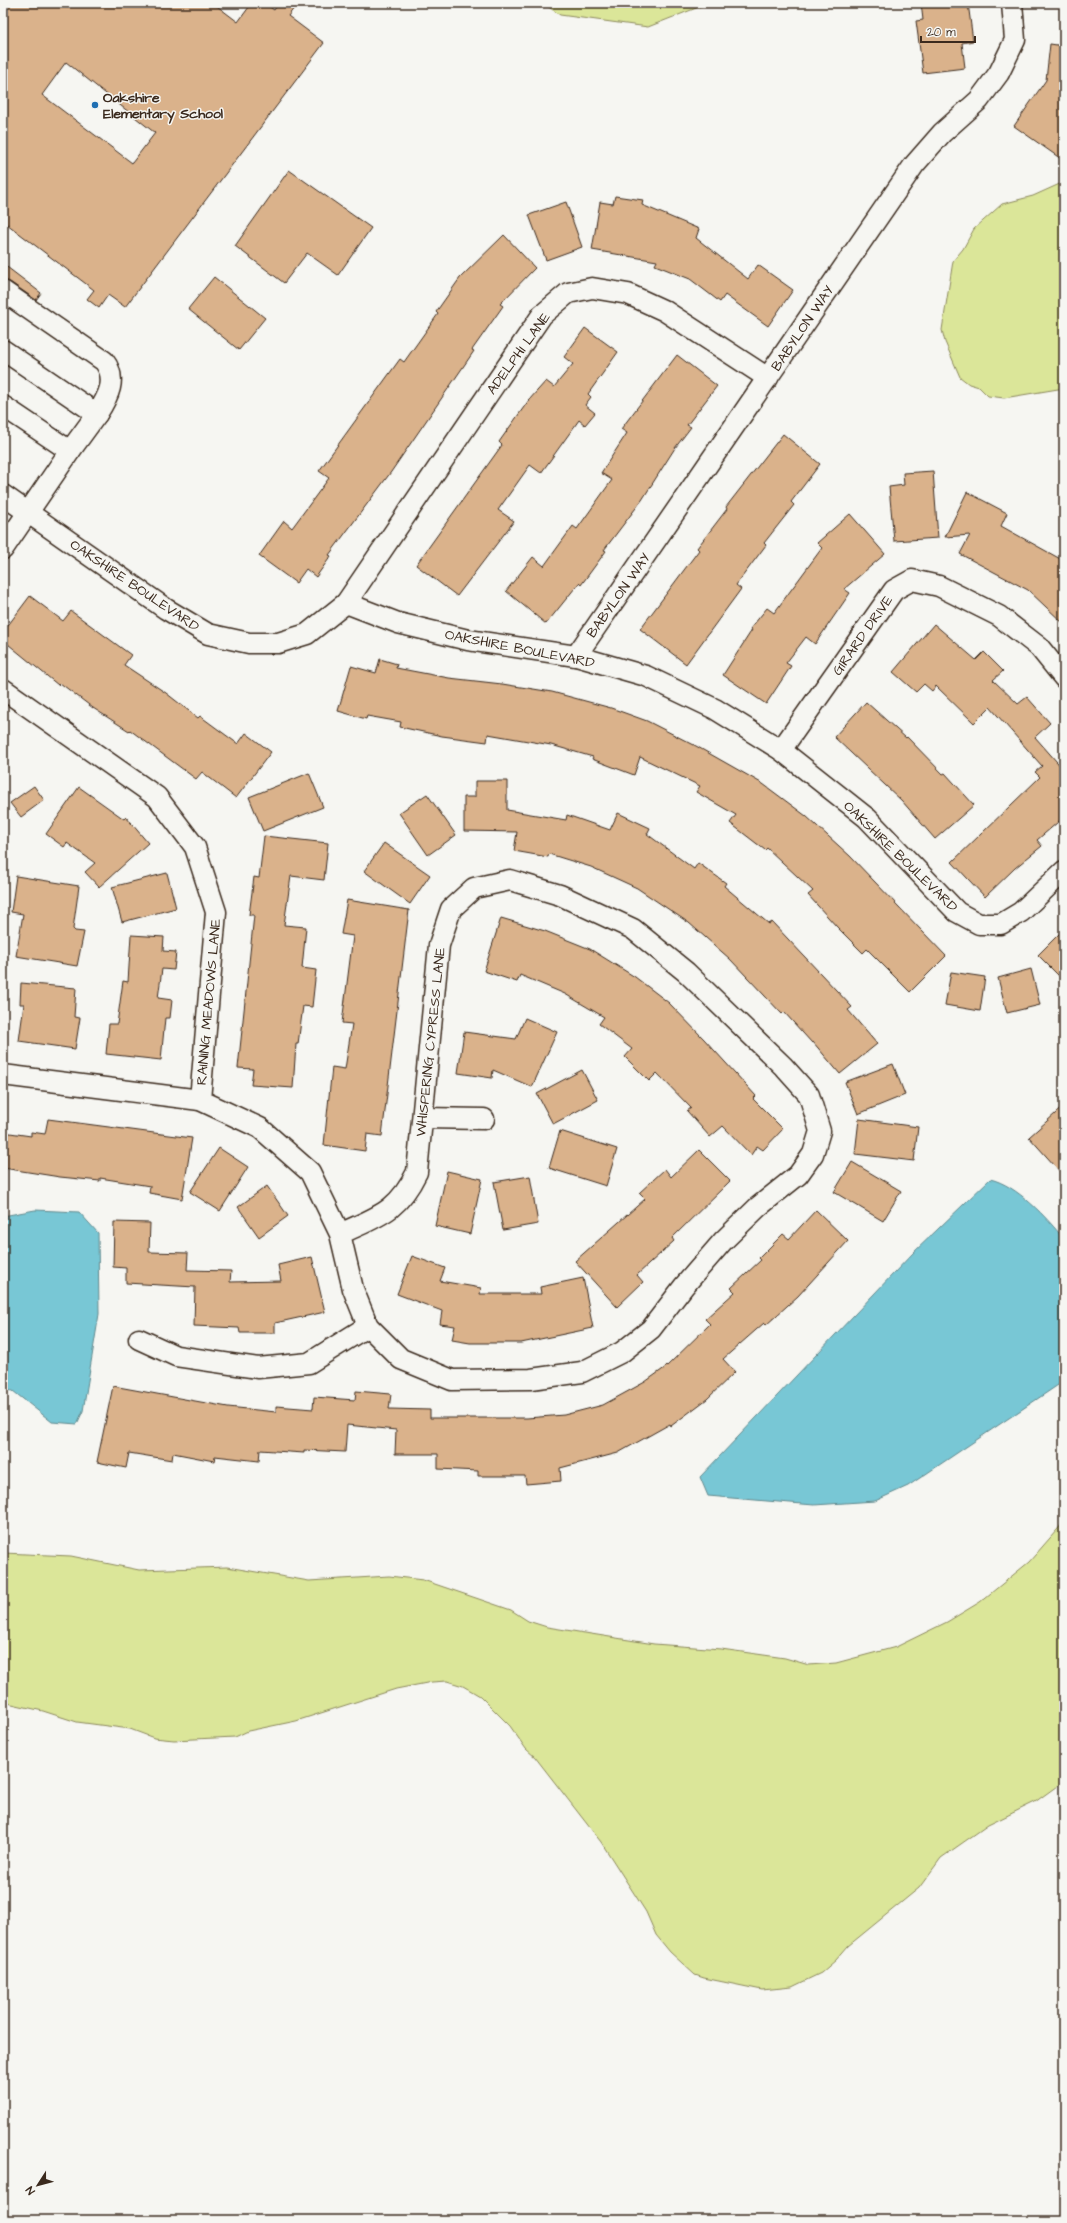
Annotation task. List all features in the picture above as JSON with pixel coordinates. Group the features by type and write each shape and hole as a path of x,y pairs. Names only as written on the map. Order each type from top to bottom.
{"street":[{"name":"BABYLON WAY","path":"576,656 914,165 942,132 979,100 999,74 1015,40 1012,3"},
{"name":"ADELPHI LANE","path":"346,603 542,315 568,293 592,288 628,294 665,311 768,378"},
{"path":"3,291 107,366 111,380 110,394 3,549"},
{"path":"3,350 97,414"},
{"path":"3,406 70,452"},
{"name":"OAKSHIRE BOULEVARD","path":"3,495 166,609 208,634 249,643 278,643 307,634 346,603 398,623 468,640 576,656 646,676 715,709 781,750 867,818 957,912 979,924 1001,924 1020,912 1064,872"},
{"name":"GIRARD DRIVE","path":"781,750 894,590 912,580 939,586 999,616 1039,647 1064,678"},
{"name":"RAINING MEADOWS LANE","path":"3,689 157,796 195,847 216,912 200,1100"},
{"name":"WHISPERING CYPRESS LANE","path":"3,1075 200,1100 260,1128 310,1172 340,1234 353,1289 368,1326 401,1359 452,1380 531,1379 582,1372 622,1352 651,1329 684,1286 723,1241 758,1207 798,1175 813,1154 820,1131 809,1095 782,1066 686,972 639,933 560,895 510,880 474,888 451,910 439,945 417,1172 408,1191 387,1212 340,1234"},
{"path":"423,1118 484,1120"},
{"path":"138,1339 176,1356 258,1368 309,1363 368,1326"}],"green space":[{"path":"543,3 709,3 648,27 560,15"},
{"path":"1064,182 1064,388 1004,398 988,396 979,387 969,384 960,377 945,342 942,330 953,261 963,249 974,229 1002,204 1033,196"},
{"path":"1064,1522 1064,1781 1035,1802 988,1825 941,1858 919,1888 848,1946 836,1960 821,1973 792,1987 762,1990 695,1975 670,1952 656,1935 646,1912 601,1842 535,1757 526,1749 510,1726 480,1696 463,1686 447,1681 432,1682 396,1689 296,1721 248,1731 235,1737 174,1740 154,1738 130,1729 77,1722 43,1711 3,1702 3,1553 71,1556 139,1570 227,1567 309,1581 389,1576 423,1580 511,1610 528,1621 547,1627 654,1644 721,1649 785,1658 809,1665 836,1663 896,1647 947,1622 980,1602 1029,1562"}],"water":[{"path":"990,1179 1011,1188 1031,1203 1064,1239 1064,1381 908,1486 875,1501 814,1505 708,1496 700,1477 913,1253"},
{"path":"35,1210 79,1212 98,1233 99,1314 83,1411 77,1424 52,1422 13,1391 3,1390 3,1216"}],"building":[{"path":"10,3 213,3 238,22 252,3 264,3 274,10 279,3 298,3 288,16 324,43 125,307 108,295 99,308 87,299 94,290 3,221 3,12","holes":["66,62 155,133 132,163 42,95"]},
{"path":"921,3 968,3 973,41 962,43 965,68 923,73 916,21 923,20"},
{"path":"1050,44 1064,46 1064,161 1014,126 1046,80"},
{"path":"289,170 371,228 338,275 307,253 284,283 235,246"},
{"path":"615,196 643,200 642,205 699,229 696,238 748,279 758,265 793,290 768,326 725,295 720,302 690,279 655,265 657,261 592,250 600,202 613,204"},
{"path":"566,202 582,247 546,260 529,215"},
{"path":"504,235 535,268 500,304 503,306 472,350 474,351 391,472 329,555 331,556 316,577 306,569 296,583 259,556 284,521 292,528 329,478 319,471 400,359 404,362 438,314 436,312 460,278"},
{"path":"3,264 41,293 36,300 10,282 3,280"},
{"path":"214,277 265,318 239,350 188,309"},
{"path":"585,328 618,352 588,394 591,397 585,405 595,413 585,425 579,420 541,473 530,465 498,510 514,521 457,596 416,565 502,445 499,442 529,400 546,381 554,387 573,364 564,357"},
{"path":"677,355 717,386 687,425 691,427 675,448 642,500 604,550 606,551 581,585 579,583 546,624 506,591 533,557 544,566 573,526 577,529 612,480 601,473 627,433 621,429"},
{"path":"783,434 820,464 791,502 794,505 764,543 766,545 736,585 741,589 686,664 640,629 699,550 697,548 727,509 726,507"},
{"path":"933,471 938,538 894,541 889,487 904,485 903,473"},
{"path":"967,492 1007,513 1001,526 1064,561 1064,624 1028,590 960,554 970,535 945,537"},
{"path":"850,514 885,554 844,589 850,593 815,644 806,637 786,663 791,666 766,704 723,675 752,630 750,629 767,608 774,613 822,548 817,543"},
{"path":"30,596 63,621 71,611 131,655 124,665 166,693 198,718 200,716 238,744 246,733 271,752 236,798 202,772 196,779 130,730 129,731 93,708 60,683 58,685 3,640 3,632"},
{"path":"934,624 976,660 984,652 1003,671 993,680 1018,704 1027,697 1050,723 1035,737 1064,770 1064,817 1037,840 1042,846 1015,868 985,897 952,862 1040,777 1035,772 1042,766 990,707 974,723 936,686 932,691 924,684 916,692 893,672"},
{"path":"380,659 397,664 396,668 449,678 552,692 611,708 647,721 696,746 763,784 806,816 850,856 946,956 910,992 867,949 863,953 837,927 808,895 813,891 767,848 765,850 730,823 736,815 696,792 700,786 640,757 634,775 592,759 593,757 551,745 488,734 487,742 442,736 400,727 401,722 367,716 366,719 338,711 351,666 376,673"},
{"path":"866,702 906,738 907,737 943,774 945,773 974,805 935,839 902,801 834,737"},
{"path":"309,773 323,807 263,831 249,797"},
{"path":"475,781 507,781 507,810 566,820 567,815 610,830 618,813 650,828 647,834 694,869 698,863 726,883 724,886 769,924 772,922 852,1007 848,1010 877,1044 840,1074 813,1042 812,1043 784,1012 782,1014 730,959 689,923 637,888 591,867 549,854 548,857 514,851 517,832 464,831 464,797 475,797"},
{"path":"34,786 44,800 21,817 10,803"},
{"path":"79,787 124,819 126,817 148,843 99,887 85,872 95,863 67,843 64,847 46,834"},
{"path":"427,794 456,835 428,855 399,813"},
{"path":"264,836 328,843 324,880 291,876 284,925 306,927 302,968 316,970 312,1007 303,1006 298,1044 296,1044 293,1088 251,1085 253,1069 238,1068 254,915 249,915 254,877 259,878"},
{"path":"384,843 430,875 410,904 364,871"},
{"path":"167,873 176,908 122,922 112,887"},
{"path":"16,876 79,886 73,929 75,931 84,932 77,966 16,956 23,914 11,912"},
{"path":"347,900 409,910 382,1136 367,1134 365,1151 324,1145 332,1067 345,1069 352,1024 342,1023 353,936 341,934"},
{"path":"501,918 545,931 590,949 635,977 669,1003 756,1096 753,1099 783,1129 763,1150 757,1146 751,1155 723,1126 710,1137 687,1111 691,1108 657,1073 649,1081 625,1057 632,1049 599,1024 604,1017 565,994 520,975 517,982 484,971"},
{"path":"1064,929 1064,981 1038,955"},
{"path":"131,935 164,937 163,951 176,952 174,970 162,969 158,998 172,1000 170,1018 165,1018 161,1060 106,1054 109,1024 117,1024 123,981 128,982"},
{"path":"1031,969 1040,1005 1007,1013 998,978"},
{"path":"951,972 985,977 980,1011 945,1005"},
{"path":"21,983 76,988 74,1017 80,1018 75,1049 19,1041 24,1004 20,1004"},
{"path":"525,1018 557,1032 532,1087 493,1070 492,1078 458,1073 464,1032 516,1039"},
{"path":"893,1064 905,1095 858,1114 845,1082"},
{"path":"582,1070 598,1100 553,1124 537,1094"},
{"path":"1064,1106 1064,1176 1029,1137"},
{"path":"48,1119 192,1138 182,1199 149,1193 150,1186 100,1178 100,1181 60,1177 3,1168 3,1132 31,1136 31,1132 45,1134"},
{"path":"859,1119 918,1127 914,1161 855,1154"},
{"path":"560,1131 617,1149 606,1186 549,1168"},
{"path":"219,1148 248,1167 220,1211 190,1192"},
{"path":"699,1150 730,1181 672,1238 674,1241 637,1275 643,1282 617,1307 575,1261 645,1199 639,1193 665,1169 671,1177"},
{"path":"852,1162 901,1191 883,1221 834,1192"},
{"path":"447,1171 482,1179 470,1234 435,1226"},
{"path":"530,1176 538,1224 503,1230 494,1182"},
{"path":"267,1186 288,1216 259,1237 238,1207"},
{"path":"816,1210 848,1241 798,1296 766,1325 764,1323 723,1359 735,1372 707,1399 671,1426 670,1424 618,1453 560,1468 561,1481 526,1484 525,1476 478,1476 478,1471 438,1469 438,1454 395,1454 396,1430 347,1425 345,1452 304,1450 304,1453 260,1450 259,1461 215,1456 214,1461 173,1453 172,1460 129,1453 126,1468 97,1462 113,1386 228,1407 276,1412 276,1406 313,1409 314,1397 355,1400 356,1391 391,1394 389,1409 430,1410 430,1418 527,1418 564,1415 603,1405 645,1382 666,1367 710,1324 705,1319 735,1292 731,1288 761,1260 759,1258 783,1234 789,1239"},
{"path":"114,1222 150,1223 149,1252 188,1253 187,1270 231,1271 230,1282 281,1281 278,1265 312,1257 325,1312 275,1323 275,1333 240,1333 239,1328 194,1326 195,1287 126,1283 126,1268 113,1267"},
{"path":"412,1256 445,1268 440,1281 481,1288 480,1294 541,1294 540,1287 583,1278 593,1328 521,1343 470,1343 452,1340 455,1326 440,1324 442,1311 397,1294"}],"place":[{"name":"Oakshire Elementary School","path":"95,105"}]}
